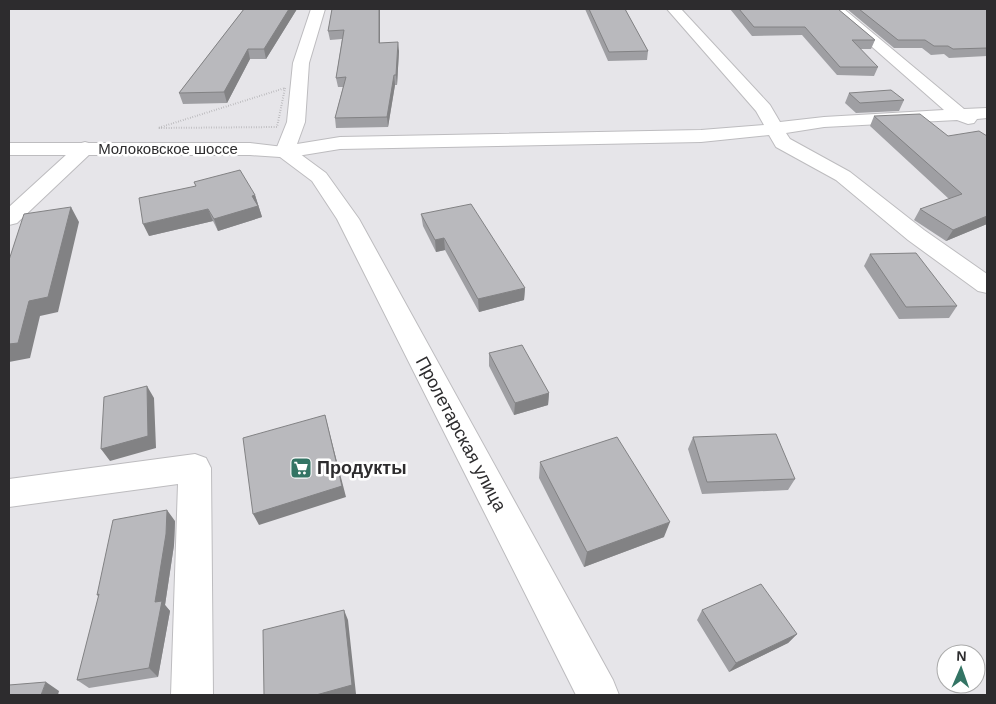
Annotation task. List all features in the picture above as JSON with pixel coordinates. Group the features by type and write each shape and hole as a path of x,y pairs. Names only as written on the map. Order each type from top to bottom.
{"street":[{"path":"286,152 296,122 301,63 318,9"},
{"path":"674,9 764,109 783,144 842,176 916,235 987,285"},
{"path":"836,9 959,114 987,129"},
{"name":"Молоковское шоссе","path":"9,149 250,149 286,152 340,143 701,136 824,122 987,113"},
{"path":"9,218 85,148"},
{"name":"Пролетарская улица","path":"286,152 319,177 348,219 598,695"},
{"path":"9,493 195,468 192,695"}],"path":[{"path":"285,88 277,127 158,128 276,91 285,88"}],"building":[{"path":"244,9 289,9 264,49 248,49 224,92 179,93"},
{"path":"332,9 379,9 379,43 398,42 396,75 394,75 387,117 335,118 346,77 336,78 344,30 328,31"},
{"path":"589,9 625,9 648,51 609,52"},
{"path":"739,9 838,9 875,40 852,40 878,67 840,67 805,27 754,27"},
{"path":"859,9 987,9 987,48 953,49 948,46 934,46 925,40 898,40"},
{"path":"891,90 904,100 860,103 849,93"},
{"path":"920,114 948,136 979,131 987,136 987,216 953,230 920,209 962,194 874,116"},
{"path":"240,170 255,195 252,196 258,206 214,219 208,209 143,224 139,198 196,186 194,182"},
{"path":"471,204 525,288 478,299 444,238 435,240 421,214"},
{"path":"71,207 48,297 29,301 18,343 9,344 9,260 24,214"},
{"path":"916,253 957,306 906,307 870,254"},
{"path":"522,345 549,393 515,403 489,353"},
{"path":"147,386 148,436 101,449 104,397"},
{"path":"325,415 342,486 253,514 243,438"},
{"path":"776,434 795,479 707,482 693,437"},
{"path":"617,437 670,522 587,552 540,462"},
{"path":"167,510 166,534 155,602 162,601 149,668 77,680 99,594 97,595 113,520"},
{"path":"761,584 797,634 736,663 702,610"},
{"path":"344,610 352,685 316,695 264,695 263,630"},
{"path":"46,682 41,695 9,695 9,685"}],"place":[{"name":"Продукты","path":"301,468"}]}
